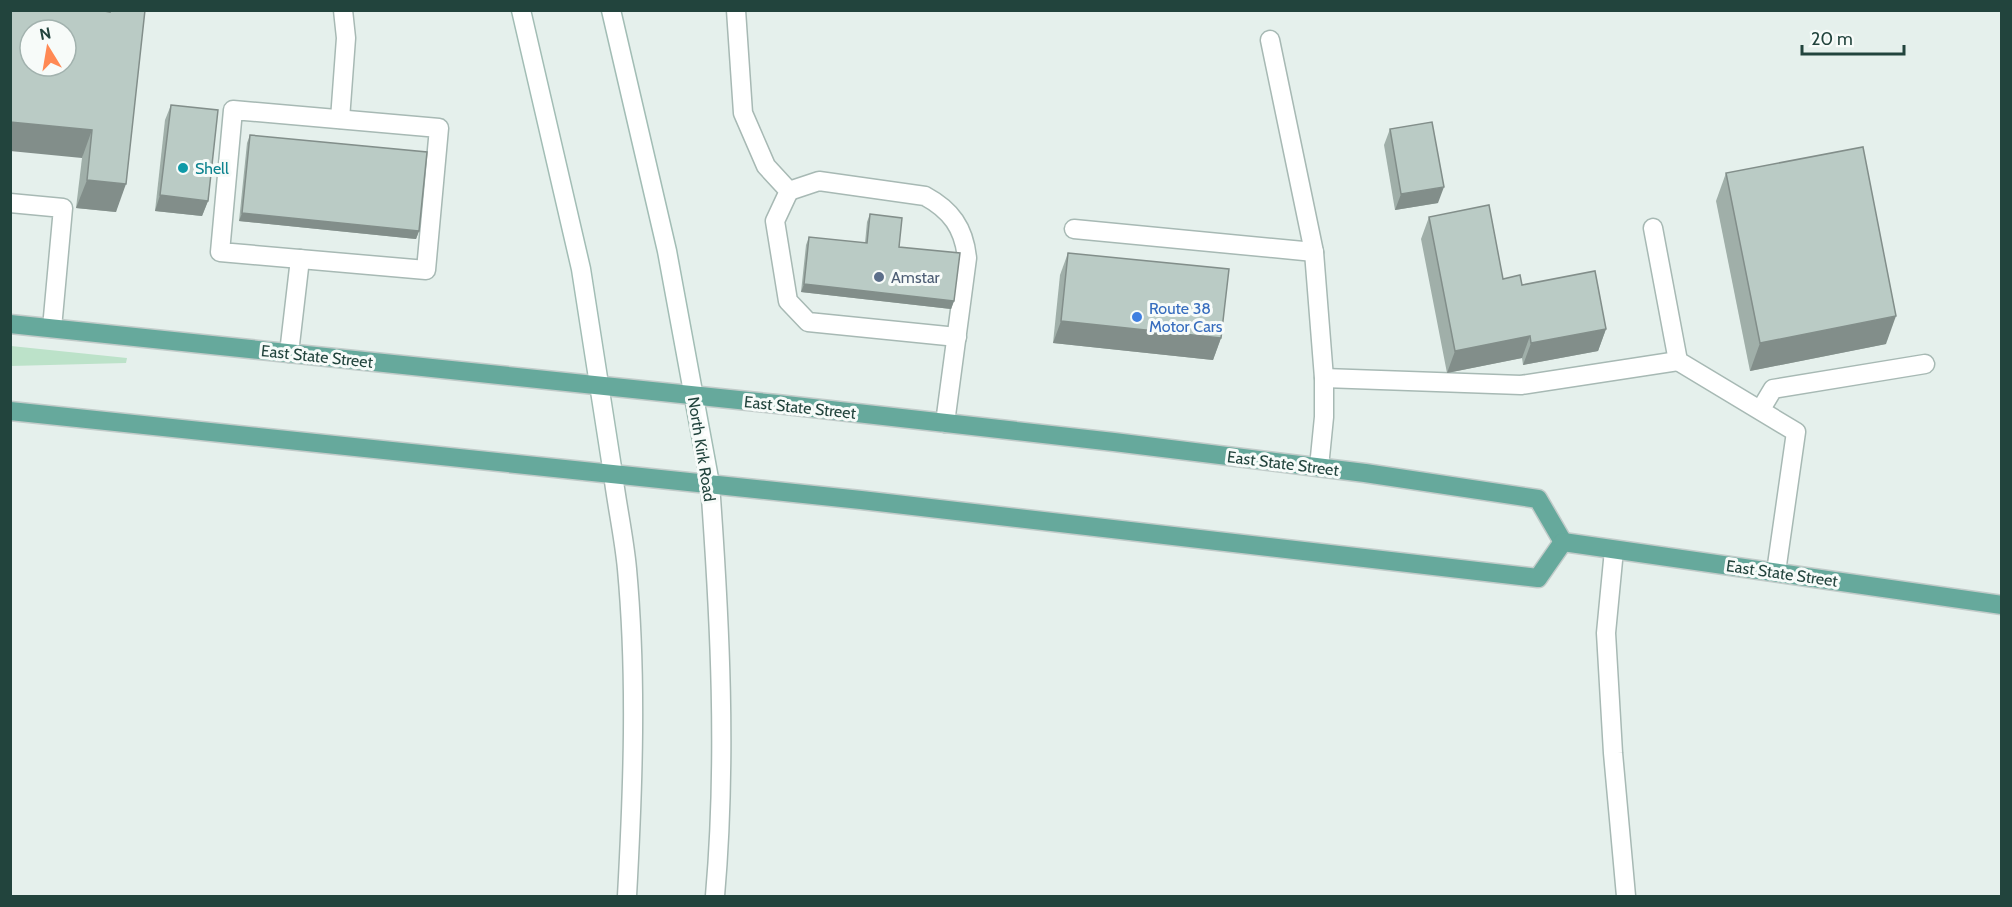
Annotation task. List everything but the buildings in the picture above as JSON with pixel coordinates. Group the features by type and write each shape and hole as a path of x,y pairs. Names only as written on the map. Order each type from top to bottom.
{"main road":[{"name":"East State Street","path":"10,324 694,395 1399,477 1539,499 1563,542 2001,605"},
{"path":"10,411 710,484 1538,578 1563,542"}],"street":[{"path":"340,119 346,38 343,10"},
{"path":"521,10 581,269 627,568 633,722 627,897"},
{"name":"North Kirk Road","path":"611,10 667,251 710,484 717,575 721,706 720,802 715,897"},
{"path":"736,10 743,113 766,166 789,191"},
{"path":"1270,40 1314,252 1324,378 1324,417 1319,467"},
{"path":"233,110 340,119 440,128 426,270 220,252 233,110"},
{"path":"945,423 957,337 968,258 966,242 952,214 925,195 819,181 789,191 775,220 788,301 808,322 957,337"},
{"path":"10,203 63,208 52,328"},
{"path":"1653,228 1678,361"},
{"path":"1074,229 1314,252"},
{"path":"289,353 300,259"},
{"path":"1324,378 1521,385 1678,361 1796,432 1776,573"},
{"path":"1761,409 1773,389 1925,364"},
{"path":"1614,550 1606,633 1613,753 1626,897"}],"green space":[{"path":"11,346 127,358 126,363 11,366"}],"place":[{"name":"Shell","path":"183,168"},
{"name":"Amstar","path":"879,277"},
{"name":"Route 38 Motor Cars","path":"1137,317"}]}
